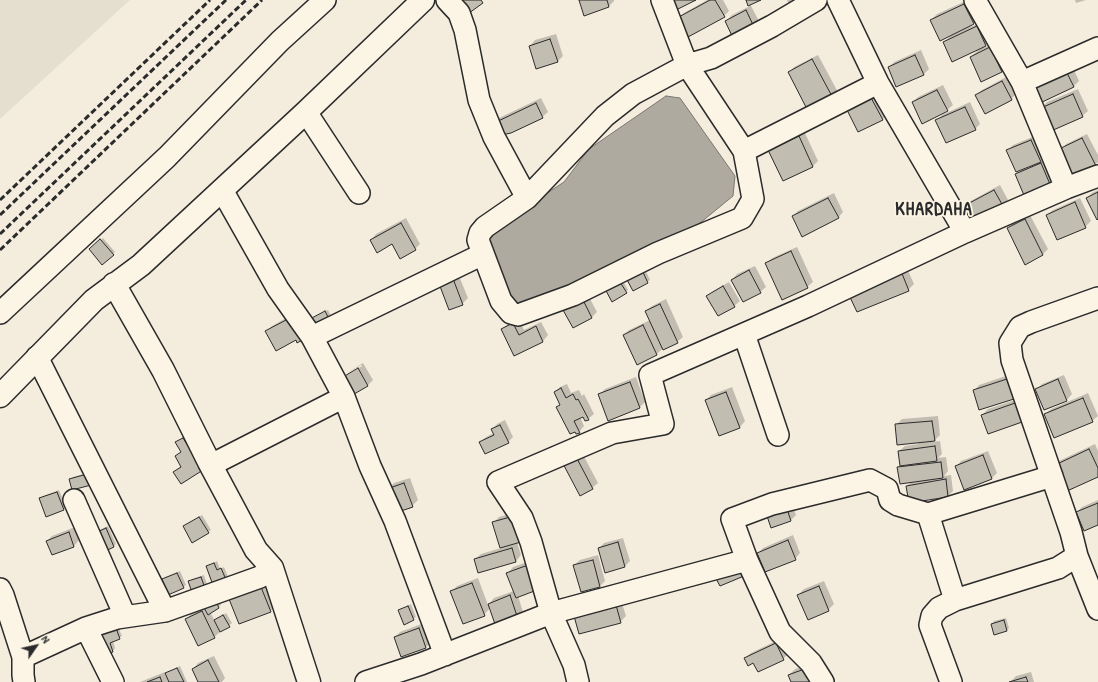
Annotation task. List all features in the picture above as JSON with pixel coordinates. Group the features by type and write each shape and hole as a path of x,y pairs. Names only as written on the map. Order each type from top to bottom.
{"street":[{"path":"0,313 167,157 280,41 325,0"},
{"path":"0,396 94,300 141,265 306,112 422,0"},
{"path":"447,0 459,13 465,30 479,100 494,137 527,198"},
{"path":"662,0 687,65 744,151 754,198 742,218 658,253 573,295 518,315 511,313 501,301 478,240 482,230 492,221 527,198 605,116 633,94 687,65 711,58 772,26 816,0"},
{"path":"838,0 878,83 965,232"},
{"path":"975,0 1022,82 1066,188"},
{"path":"1022,82 1098,48"},
{"path":"744,151 878,83"},
{"path":"306,112 359,194"},
{"path":"578,682 574,665 551,614 531,542 522,518 498,482 612,434 663,424 650,375 808,306 965,232 1066,188 1098,176"},
{"path":"222,190 278,289 312,338 344,397 370,466 395,521 445,654"},
{"path":"312,338 483,254"},
{"path":"114,284 163,370 256,550 272,568 309,682"},
{"path":"1098,298 1025,324 1020,327 1010,344 1012,360 1071,532 1077,556 1098,609"},
{"path":"744,334 778,435"},
{"path":"37,357 165,611"},
{"path":"211,465 344,397"},
{"path":"823,682 811,663 780,632 747,560 732,519 772,504 870,480 887,489 890,500 898,506 928,514 1052,476"},
{"path":"74,500 125,616"},
{"path":"928,514 955,600"},
{"path":"951,682 930,625 932,616 939,608 955,600 1058,568 1077,556"},
{"path":"366,682 551,614 747,560"},
{"path":"24,656 86,628 125,616 165,611 260,576 272,568"},
{"path":"0,589 24,656 24,682"},
{"path":"86,628 113,682"}],"shaded area":[{"path":"0,0 130,0 0,119"},
{"path":"666,96 680,98 735,176 733,196 678,241 566,292 518,305 491,273 488,232 564,182 589,149"}],"building":[{"path":"454,0 481,0 483,3 465,16"},
{"path":"579,0 607,0 609,7 584,16"},
{"path":"671,0 696,0 676,10"},
{"path":"710,0 715,0 725,17 688,37 677,18"},
{"path":"746,0 761,0 748,6"},
{"path":"964,4 974,24 940,41 930,20"},
{"path":"746,10 755,29 734,40 725,21"},
{"path":"977,26 986,46 952,62 943,42"},
{"path":"550,39 558,62 536,69 529,46"},
{"path":"990,47 1002,72 981,82 970,57"},
{"path":"915,55 924,75 896,87 888,67"},
{"path":"812,59 834,100 809,113 788,72"},
{"path":"1067,73 1074,87 1038,104 1031,90"},
{"path":"1002,81 1012,100 985,114 975,95"},
{"path":"937,90 948,111 922,124 912,102"},
{"path":"869,94 883,120 858,132 845,106"},
{"path":"1073,94 1083,117 1051,131 1041,108"},
{"path":"536,103 543,118 511,133 497,136 492,124"},
{"path":"965,107 976,130 946,143 935,120"},
{"path":"799,136 813,167 783,181 768,150"},
{"path":"1082,138 1096,166 1074,177 1059,149"},
{"path":"1031,140 1041,162 1016,172 1006,150"},
{"path":"1041,163 1052,189 1026,200 1015,174"},
{"path":"994,190 1003,206 969,225 960,208"},
{"path":"1098,192 1098,219 1097,220 1086,198"},
{"path":"828,198 839,218 802,237 792,216"},
{"path":"1075,202 1086,228 1057,240 1046,215"},
{"path":"1025,219 1043,255 1025,265 1007,228"},
{"path":"401,223 416,250 400,259 392,244 377,253 370,240"},
{"path":"100,239 114,255 102,265 89,249"},
{"path":"791,251 808,288 782,300 765,263"},
{"path":"641,268 648,283 633,291 625,276"},
{"path":"749,270 761,293 743,302 731,280"},
{"path":"901,271 909,291 857,312 848,293"},
{"path":"452,276 463,305 449,310 438,281"},
{"path":"618,279 627,293 612,302 604,287"},
{"path":"723,286 735,307 718,316 706,296"},
{"path":"583,300 592,318 573,328 563,310"},
{"path":"660,304 678,343 663,350 645,311"},
{"path":"325,311 333,327 315,335 308,320"},
{"path":"288,319 293,328 299,325 306,338 297,343 296,340 276,351 265,331"},
{"path":"513,323 519,335 536,326 543,342 514,356 501,329"},
{"path":"643,325 657,355 637,365 623,335"},
{"path":"358,368 368,386 349,397 338,380"},
{"path":"1007,379 1014,399 979,410 973,390"},
{"path":"1058,379 1067,401 1044,410 1035,389"},
{"path":"630,382 640,408 608,421 598,394"},
{"path":"561,388 566,398 573,394 576,400 578,399 589,420 585,421 583,417 574,421 580,433 576,434 575,432 570,434 556,407 560,405 554,392"},
{"path":"726,392 740,428 719,436 705,400"},
{"path":"1083,398 1093,422 1054,438 1044,414"},
{"path":"1018,402 1025,421 988,434 981,415"},
{"path":"932,421 935,441 897,445 895,424"},
{"path":"500,425 509,443 485,454 479,442 494,435 491,429"},
{"path":"183,438 203,470 181,484 173,472 181,467 175,456 181,452 175,442"},
{"path":"935,446 937,461 900,466 898,451"},
{"path":"1089,449 1098,468 1098,477 1067,491 1055,465"},
{"path":"573,451 593,489 580,496 560,458"},
{"path":"983,455 992,479 964,490 955,466"},
{"path":"941,462 943,478 900,484 897,467"},
{"path":"91,473 95,484 72,490 69,479"},
{"path":"946,479 948,497 909,503 906,486"},
{"path":"404,483 413,507 395,513 387,489"},
{"path":"57,492 64,510 46,517 39,498"},
{"path":"785,503 791,521 771,528 765,510"},
{"path":"1098,503 1098,525 1084,531 1076,512"},
{"path":"514,516 521,542 500,548 492,522"},
{"path":"199,517 209,533 192,543 183,526"},
{"path":"106,528 114,547 99,554 91,535"},
{"path":"69,532 74,547 52,555 46,541"},
{"path":"788,540 796,560 765,572 757,553"},
{"path":"618,542 625,567 605,573 598,548"},
{"path":"512,548 516,562 478,573 474,559"},
{"path":"593,560 600,587 581,592 573,565"},
{"path":"214,563 217,570 221,568 227,582 214,588 206,566"},
{"path":"528,565 537,590 516,598 506,573"},
{"path":"739,565 744,576 720,586 714,575"},
{"path":"177,573 184,588 168,595 162,579"},
{"path":"201,577 206,591 193,595 188,581"},
{"path":"259,582 271,612 239,624 227,594"},
{"path":"472,583 485,616 463,624 450,591"},
{"path":"819,586 829,611 808,620 797,595"},
{"path":"510,595 518,619 496,627 488,604"},
{"path":"214,597 219,608 208,615 202,604"},
{"path":"616,605 621,623 579,634 574,616"},
{"path":"408,606 414,620 404,625 398,610"},
{"path":"202,611 215,638 198,646 185,619"},
{"path":"223,615 230,627 220,632 214,620"},
{"path":"1004,620 1007,631 994,635 991,624"},
{"path":"116,628 120,639 110,643 113,652 102,656 94,638"},
{"path":"419,628 426,648 401,657 394,637"},
{"path":"776,643 784,660 758,672 753,663 748,666 744,658"},
{"path":"208,660 219,682 198,682 192,669"},
{"path":"810,667 815,682 791,682 788,675"},
{"path":"177,668 184,682 169,682 165,673"},
{"path":"160,677 162,682 147,682"},
{"path":"1026,677 1028,682 1009,682"}],"railway":[{"path":"0,200 210,0"},
{"path":"0,215 226,0"},
{"path":"0,234 246,0"},
{"path":"0,250 262,0"}],"district":[{"name":"KHARDAHA","path":"934,210"}]}
